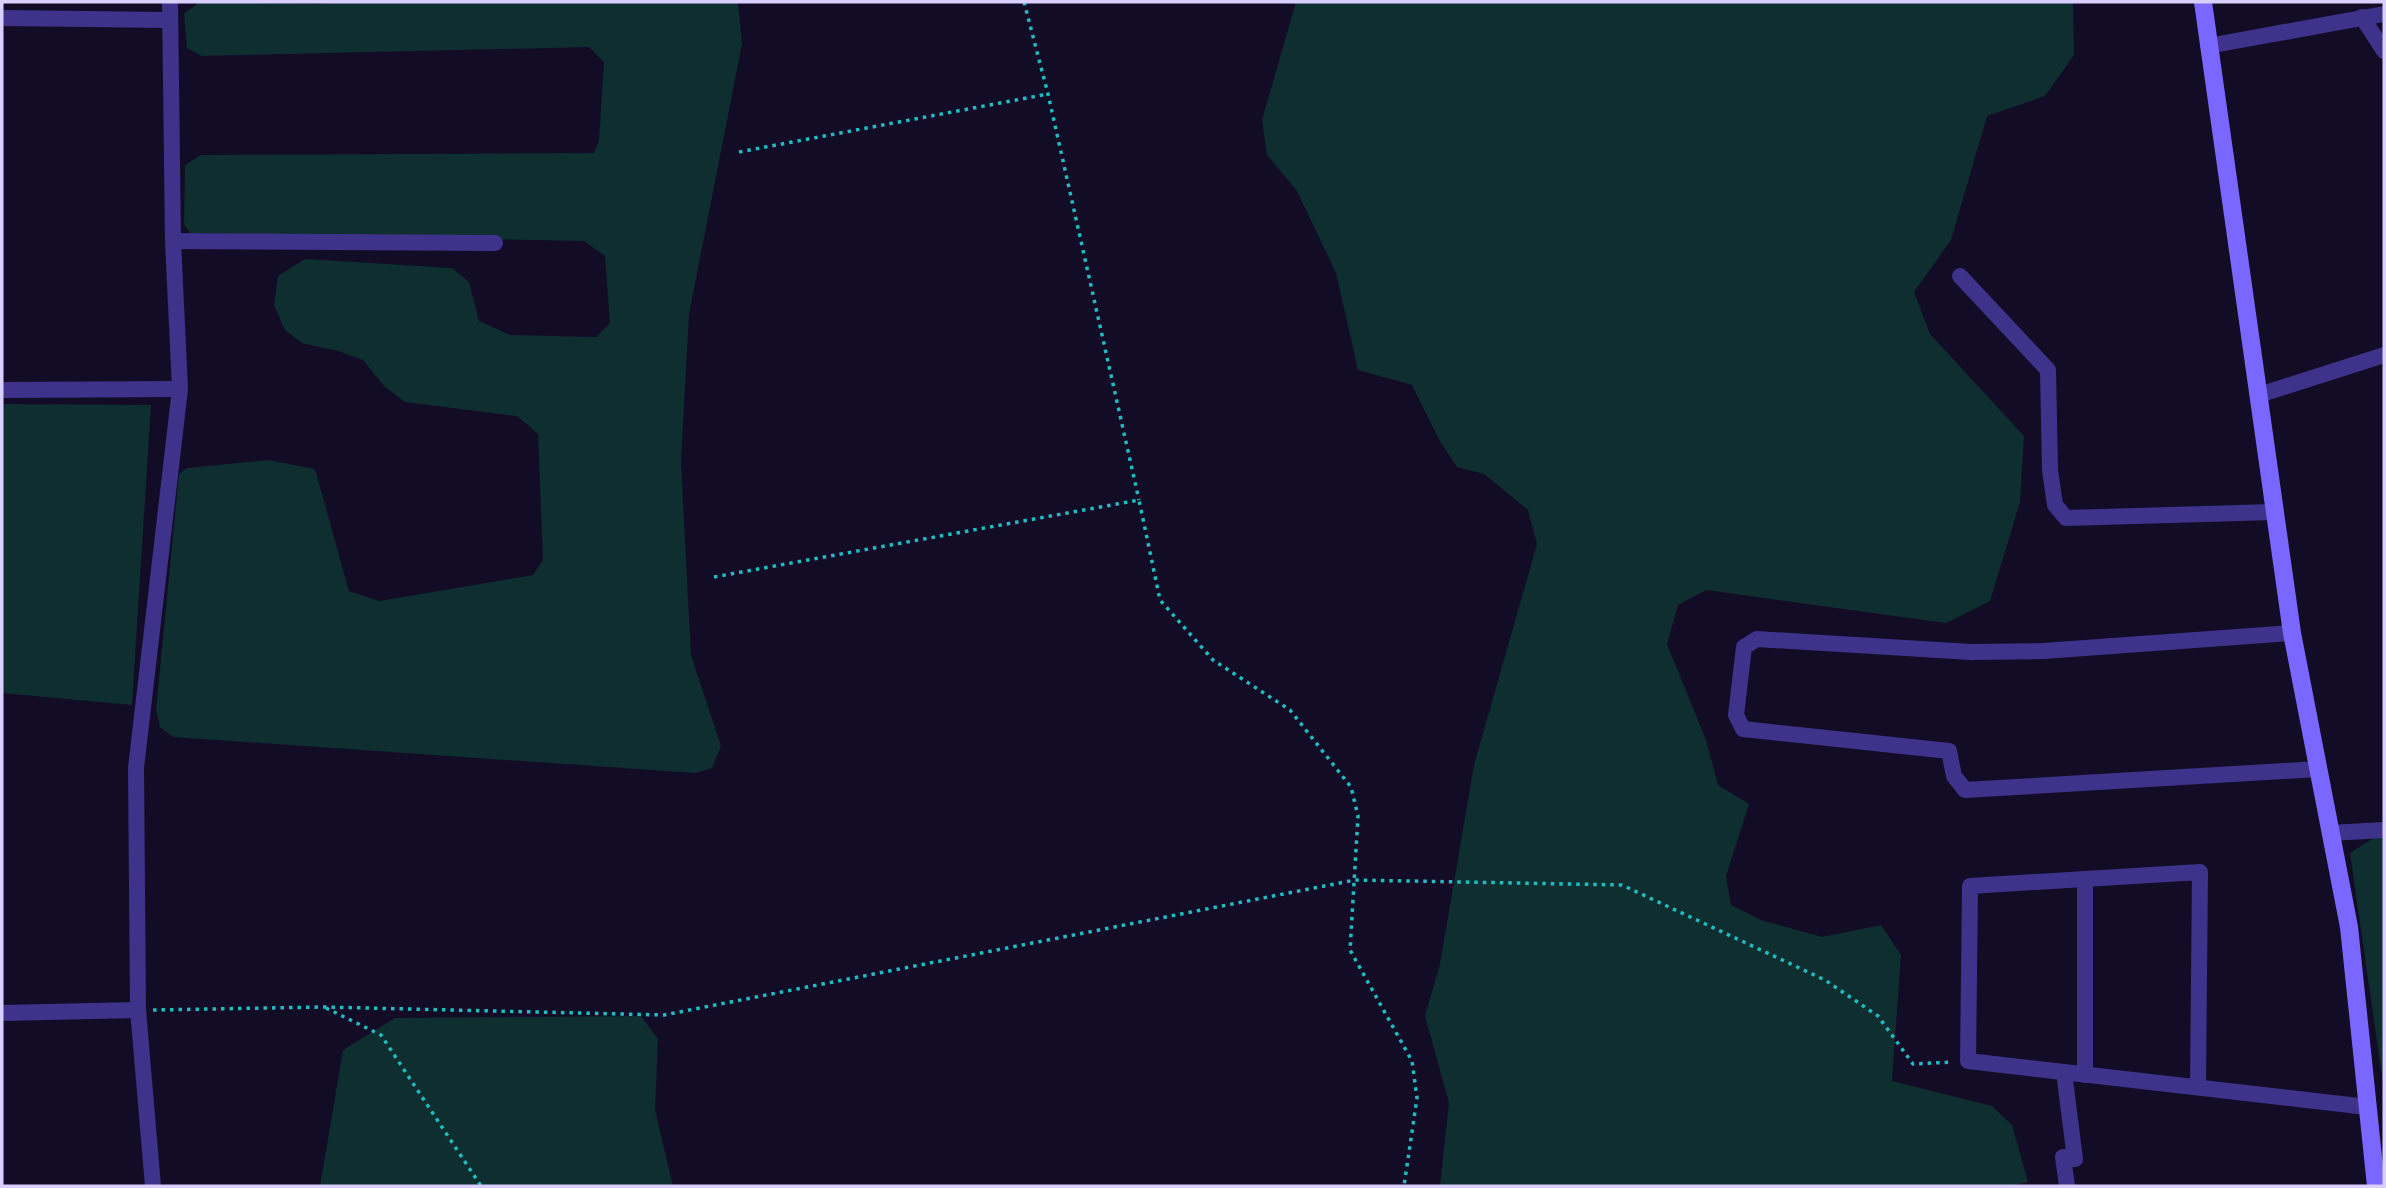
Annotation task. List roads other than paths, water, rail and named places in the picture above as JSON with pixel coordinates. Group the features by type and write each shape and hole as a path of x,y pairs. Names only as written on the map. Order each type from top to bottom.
{"street":[{"path":"153,1186 138,1010 136,768 180,389 173,241 170,2"},
{"path":"2203,2 2292,633 2348,927 2376,1186"},
{"path":"2208,46 2384,14"},
{"path":"2362,17 2384,51"},
{"path":"2,18 170,20"},
{"path":"173,241 495,243"},
{"path":"1960,276 2048,370 2050,470 2055,505 2066,518 2274,512"},
{"path":"2259,395 2384,355"},
{"path":"2,390 180,389"},
{"path":"2292,633 2044,651 1971,652 1757,639 1744,647 1736,715 1744,729 1948,751 1954,775 1965,790 2318,769"},
{"path":"2330,833 2384,830"},
{"path":"2198,1086 2200,872 1969,886 1968,1061 2367,1107"},
{"path":"2085,879 2085,1075"},
{"path":"2,1013 138,1010"},
{"path":"2064,1072 2075,1159 2063,1157 2067,1186"}]}
